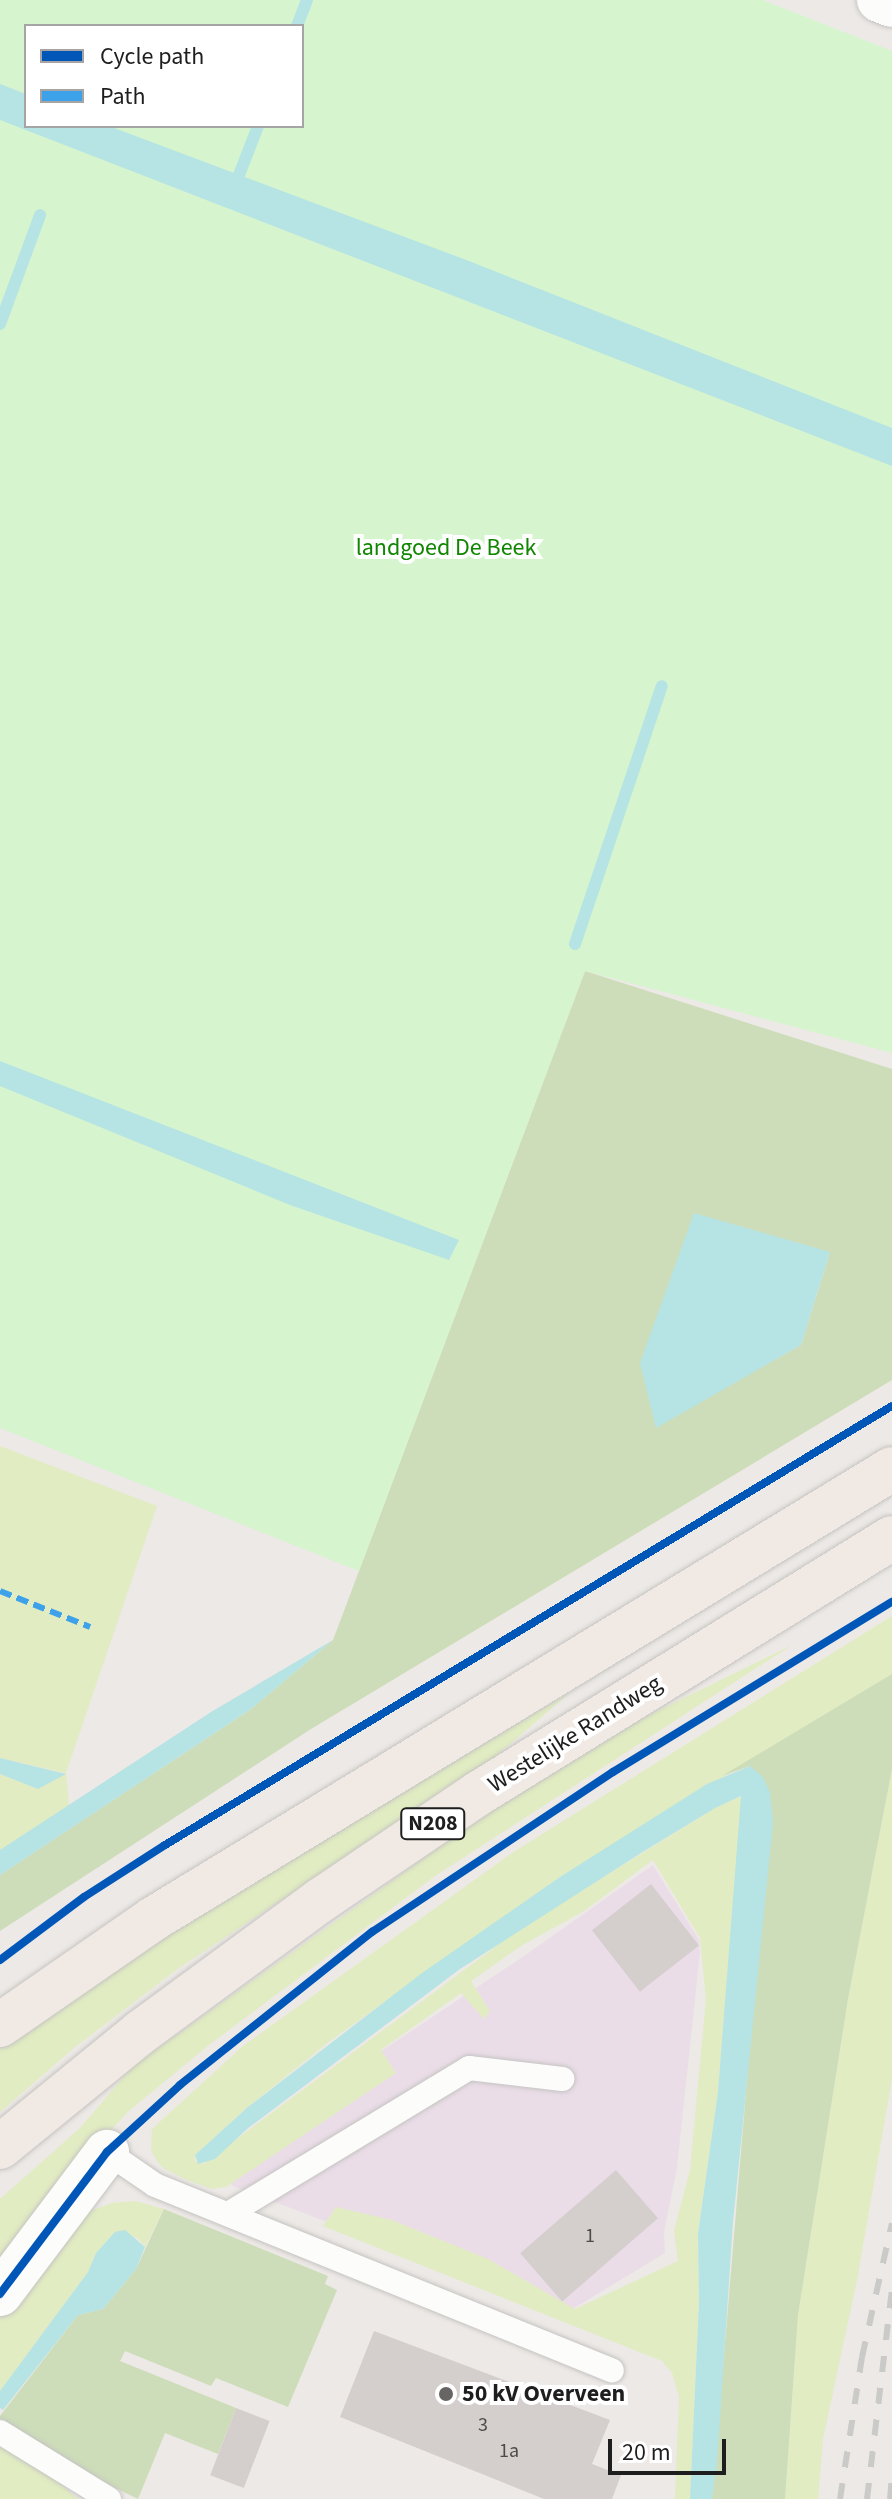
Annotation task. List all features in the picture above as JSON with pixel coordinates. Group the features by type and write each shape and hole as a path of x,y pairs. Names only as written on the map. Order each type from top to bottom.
{"main road":[{"name":"N208","path":"0,2025 153,1919 892,1469"},
{"name":"Westelijke Randweg","path":"0,2147 141,2032 321,1900 479,1793 892,1538"}],"street":[{"path":"879,0 892,5"},
{"path":"0,2294 107,2152"}],"lane":[{"path":"228,2214 469,2068 562,2079"},
{"path":"107,2152 155,2185 612,2371"},
{"path":"0,2432 109,2499"}],"shaded area":[{"path":"653,1865 699,1940 700,1952 677,2168 664,2232 665,2253 566,2313 233,2186 216,2161 524,1956"}],"green space":[{"name":"landgoed De Beek","path":"0,0 763,0 892,51 892,1053 585,971 359,1571 0,1428"},
{"path":"585,971 892,1069 892,1380 311,1729 0,1931 0,1875 251,1709 333,1640","holes":["830,1252 801,1345 765,1365"]},
{"path":"0,1446 157,1506 66,1773 69,1805 0,1852 0,1774 38,1789 65,1773 0,1758"},
{"path":"892,1616 892,1674 560,1877 330,2041 248,2107 195,2155 195,2161 203,2164 518,1930 715,1808 742,1796 718,2092 698,2234 699,2303 690,2499 675,2499 679,2396 672,2373 662,2361 323,2226 336,2207 392,2220 488,2259 575,2309 678,2261 674,2231 690,2170 706,1999 700,1938 653,1860 584,1911 521,1946 471,1981 490,2011 484,2019 461,1993 381,2050 396,2073 226,2187 212,2189 187,2180 163,2168 157,2161 151,2151 152,2129 243,2046 515,1851"},
{"path":"792,1645 435,1876 209,2045 130,2110 72,2170 0,2259 0,2199 80,2128 132,2067 480,1818 643,1718"},
{"path":"892,1674 892,1769 848,1999 798,2315 785,2499 712,2499 756,1972 750,1766 722,1776"},
{"path":"571,1692 489,1762 179,1968 74,2048 0,2112 0,2049 190,1918"},
{"path":"892,1769 892,2079 857,2280 823,2439 818,2499 785,2499 798,2315 848,1999"},
{"path":"135,2201 164,2209 145,2247 138,2238 115,2232 96,2253 88,2272 0,2391 0,2310 82,2214 112,2203"},
{"path":"164,2209 328,2276 325,2284 337,2290 288,2407 216,2378 211,2386 125,2351 120,2361 236,2408 218,2454 165,2433 138,2499 75,2468 0,2422 0,2416 78,2315 103,2309 136,2269"},
{"path":"0,2445 60,2483 78,2499 0,2499"}],"water":[{"path":"0,84 24,93 24,128 114,128 469,261 892,428 892,466 0,120"},
{"path":"0,1061 459,1240 449,1260 290,1205 0,1086"},
{"path":"694,1213 830,1252 801,1345 656,1428 640,1363"},
{"path":"333,1640 251,1709 0,1875 0,1850 211,1712"},
{"path":"0,1758 66,1774 38,1789 0,1774"},
{"path":"750,1766 762,1776 770,1792 773,1823 733,2222 717,2463 712,2499 690,2499 699,2303 698,2234 718,2092 741,1796 715,1808 641,1853 460,1969 247,2129 215,2159 198,2164 195,2155 248,2107 422,1973 560,1877 707,1784"},
{"path":"125,2230 145,2247 136,2269 103,2309 78,2315 3,2410 0,2408 0,2391 88,2272 96,2253 115,2232"}],"building":[{"path":"651,1884 699,1945 640,1992 592,1930"},
{"path":"616,2170 658,2218 562,2302 520,2253"},
{"name":"50 kV Overveen","path":"374,2331 610,2420 592,2464 621,2475 612,2499 544,2499 340,2417"},
{"path":"236,2408 270,2421 244,2488 210,2475"}],"waterway":[{"path":"298,24 307,0"},
{"path":"239,175 257,128"},
{"path":"0,324 40,215"},
{"path":"575,944 662,686"}],"railway":[{"path":"840,2499 862,2357 892,2223"},
{"path":"867,2499 892,2290"},
{"path":"890,2499 892,2476"}],"marked path":[{"path":"0,1591 90,1627"}],"cycle path":[{"path":"0,1960 84,1897 165,1845 892,1406"},
{"path":"0,2294 107,2152 180,2085 372,1932 613,1772 892,1602"}],"place":[{"name":"50 kV Overveen","path":"446,2394"}]}
